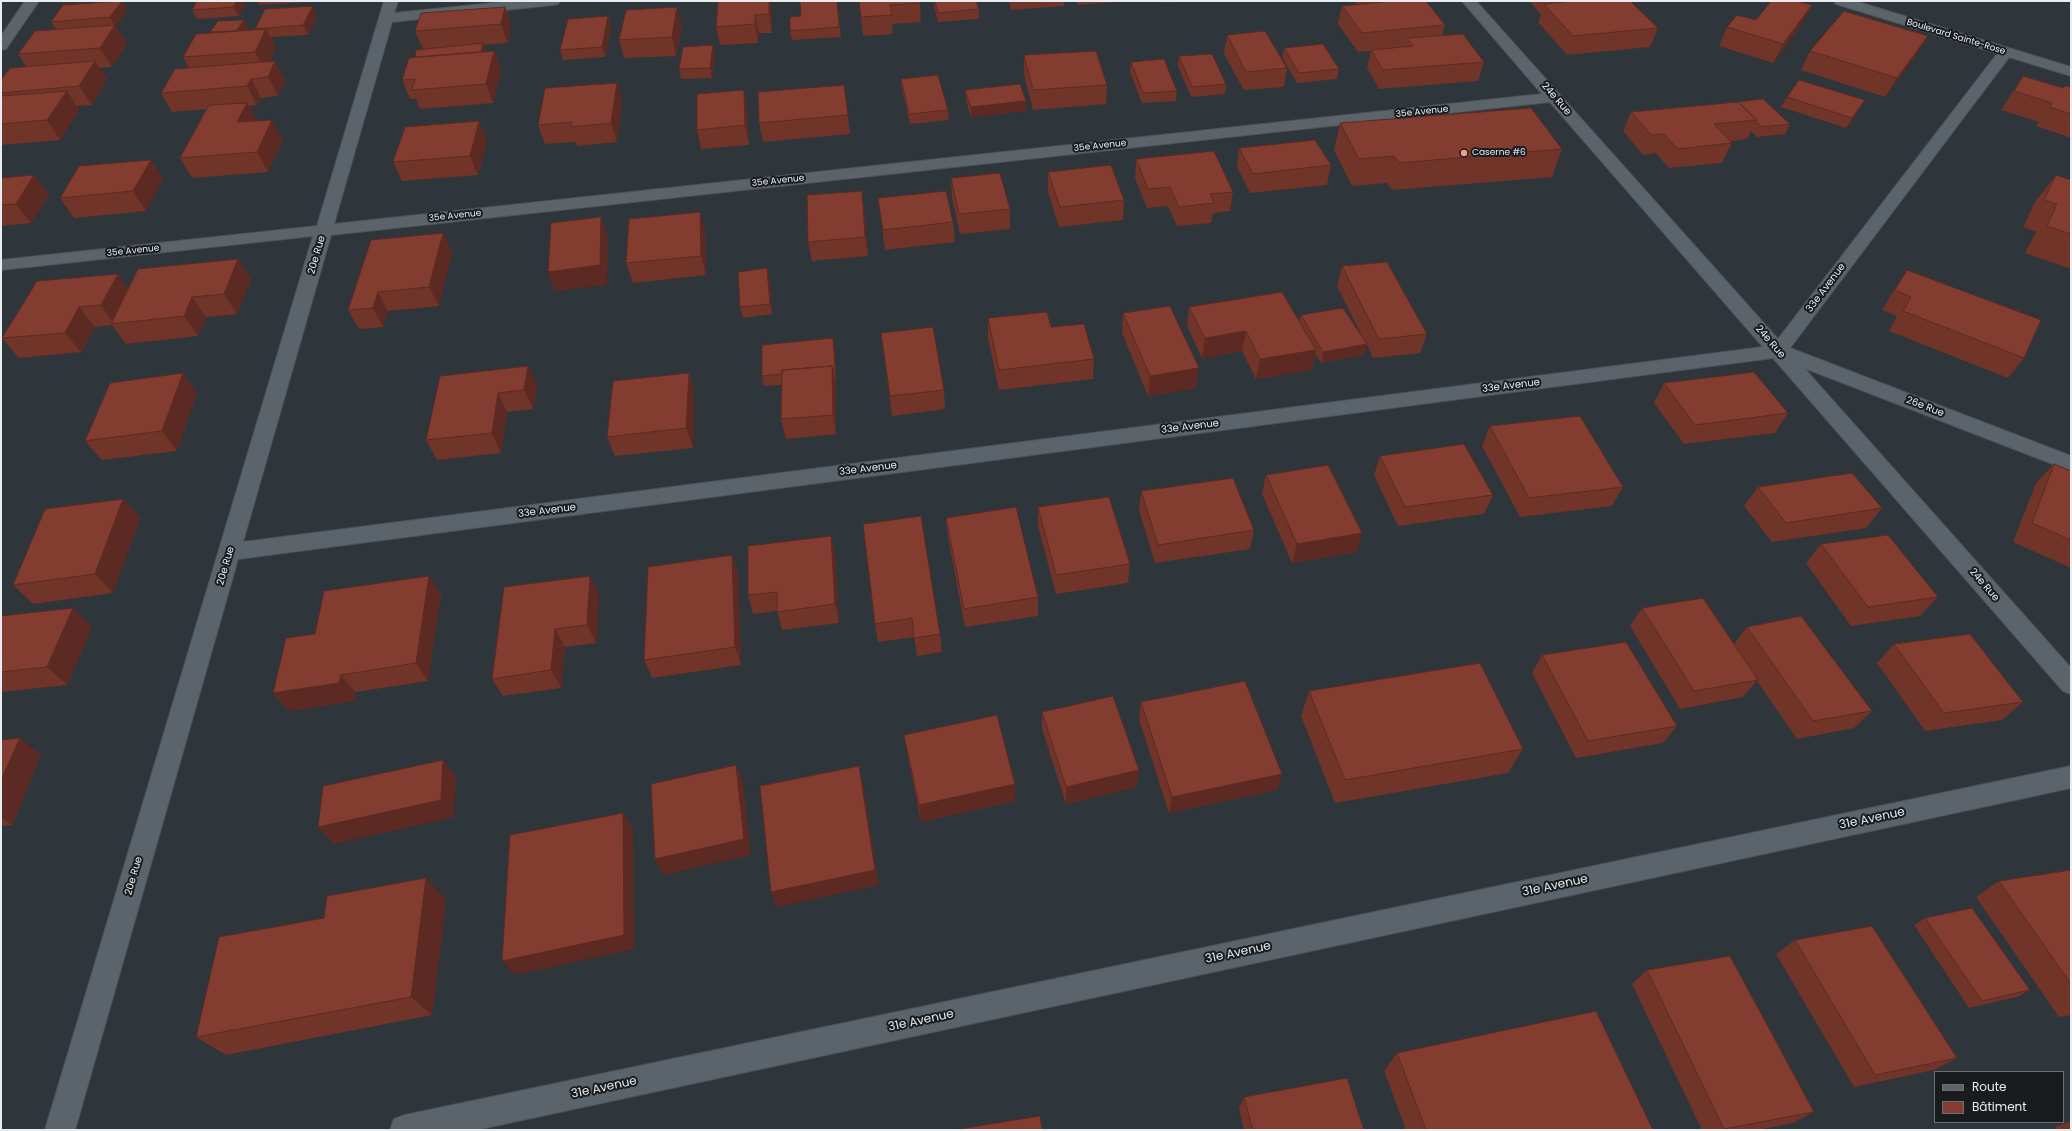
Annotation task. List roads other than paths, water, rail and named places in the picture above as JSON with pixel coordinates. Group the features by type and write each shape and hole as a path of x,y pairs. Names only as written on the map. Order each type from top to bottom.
{"street":[{"path":"1,46 32,1"},
{"path":"389,10 553,1"},
{"name":"24e Rue","path":"1469,1 2071,684"},
{"name":"Boulevard Sainte-Rose","path":"1841,1 2005,53 2071,72"},
{"name":"20e Rue","path":"60,1130 389,10"},
{"name":"33e Avenue","path":"230,552 1778,351 2005,53"},
{"name":"35e Avenue","path":"1,265 1554,97"},
{"name":"26e Rue","path":"1778,351 2071,464"},
{"name":"31e Avenue","path":"405,1130 2071,776"}],"place":[{"name":"Caserne #6","path":"1464,153"}]}
